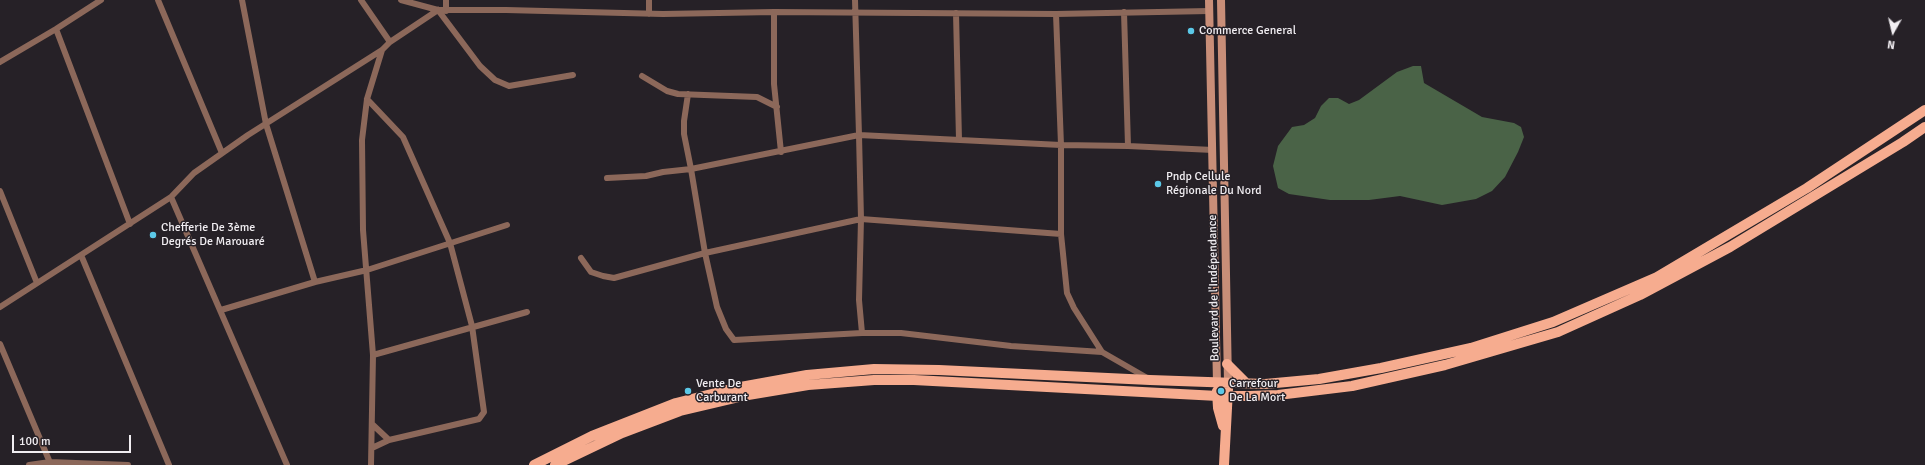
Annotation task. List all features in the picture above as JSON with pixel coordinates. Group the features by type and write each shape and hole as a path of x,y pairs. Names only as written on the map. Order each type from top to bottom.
{"main road":[{"name":"Boulevard de l'Indépendance","path":"1209,0 1212,150 1223,383"},
{"name":"Boulevard de l'Indépendance","path":"1221,0 1227,364 1223,383"},
{"path":"534,465 592,436 676,403 734,388 807,375 874,369 939,370 1265,384 1319,379 1381,368 1471,348 1553,322 1657,277 1807,188 1925,110"},
{"path":"555,465 622,433 680,411 748,395 808,385 874,380 914,380 1218,396 1278,395 1352,386 1479,356 1558,332 1640,295 1730,247 1903,142 1925,127"},
{"path":"1227,364 1246,383"},
{"path":"1223,383 1228,396 1224,465"},
{"path":"1223,383 1218,396 1218,408 1225,429"}],"street":[{"path":"0,62 101,0"},
{"path":"158,0 222,153"},
{"path":"242,0 266,124 315,282"},
{"path":"361,0 390,42"},
{"path":"400,0 446,11 506,10 649,14 774,12 1056,14 1209,11"},
{"path":"446,0 446,11"},
{"path":"649,0 649,14"},
{"path":"855,0 861,219 859,300 862,334"},
{"path":"0,307 171,197 194,173 222,153 382,50 390,42 438,10"},
{"path":"438,10 480,66 495,80 508,86 573,75"},
{"path":"774,12 774,84 781,152"},
{"path":"1124,12 1128,146"},
{"path":"956,13 959,140"},
{"path":"1056,14 1061,145 1061,234 1067,293 1074,308 1102,352"},
{"path":"56,29 130,224"},
{"path":"371,465 373,355 363,230 362,140 367,99 382,50"},
{"path":"642,76 667,91 688,94 757,97 777,107"},
{"path":"688,94 684,121 684,134 705,253 717,307 726,329 734,340 901,333 1011,346 1102,352 1150,380"},
{"path":"367,99 403,136 450,243 472,326 484,412 479,418 389,440 372,448"},
{"path":"607,178 646,176 663,172 691,169 859,135 1061,145 1128,146 1212,150"},
{"path":"0,191 37,283"},
{"path":"171,197 287,465"},
{"path":"581,258 591,272 614,278 705,253 861,219 1061,234"},
{"path":"221,310 315,282 367,270 507,225"},
{"path":"81,255 169,465"},
{"path":"373,355 472,326 527,312"},
{"path":"0,344 51,463"},
{"path":"372,424 389,440"},
{"path":"29,465 51,463 128,465"}],"green space":[{"path":"1413,66 1421,66 1424,83 1482,117 1514,123 1521,127 1524,137 1518,152 1505,177 1492,191 1476,199 1442,205 1400,196 1369,200 1330,200 1289,194 1278,188 1273,166 1278,146 1292,127 1304,125 1315,118 1321,106 1329,98 1338,98 1349,104 1359,100 1397,72"}],"place":[{"name":"Commerce General","path":"1191,31"},
{"name":"Pndp Cellule Régionale Du Nord","path":"1158,184"},
{"name":"Chefferie De 3ème Degrés De Marouaré","path":"153,235"},
{"name":"Vente De Carburant","path":"688,391"},
{"name":"Carrefour De La Mort","path":"1221,391"}]}
